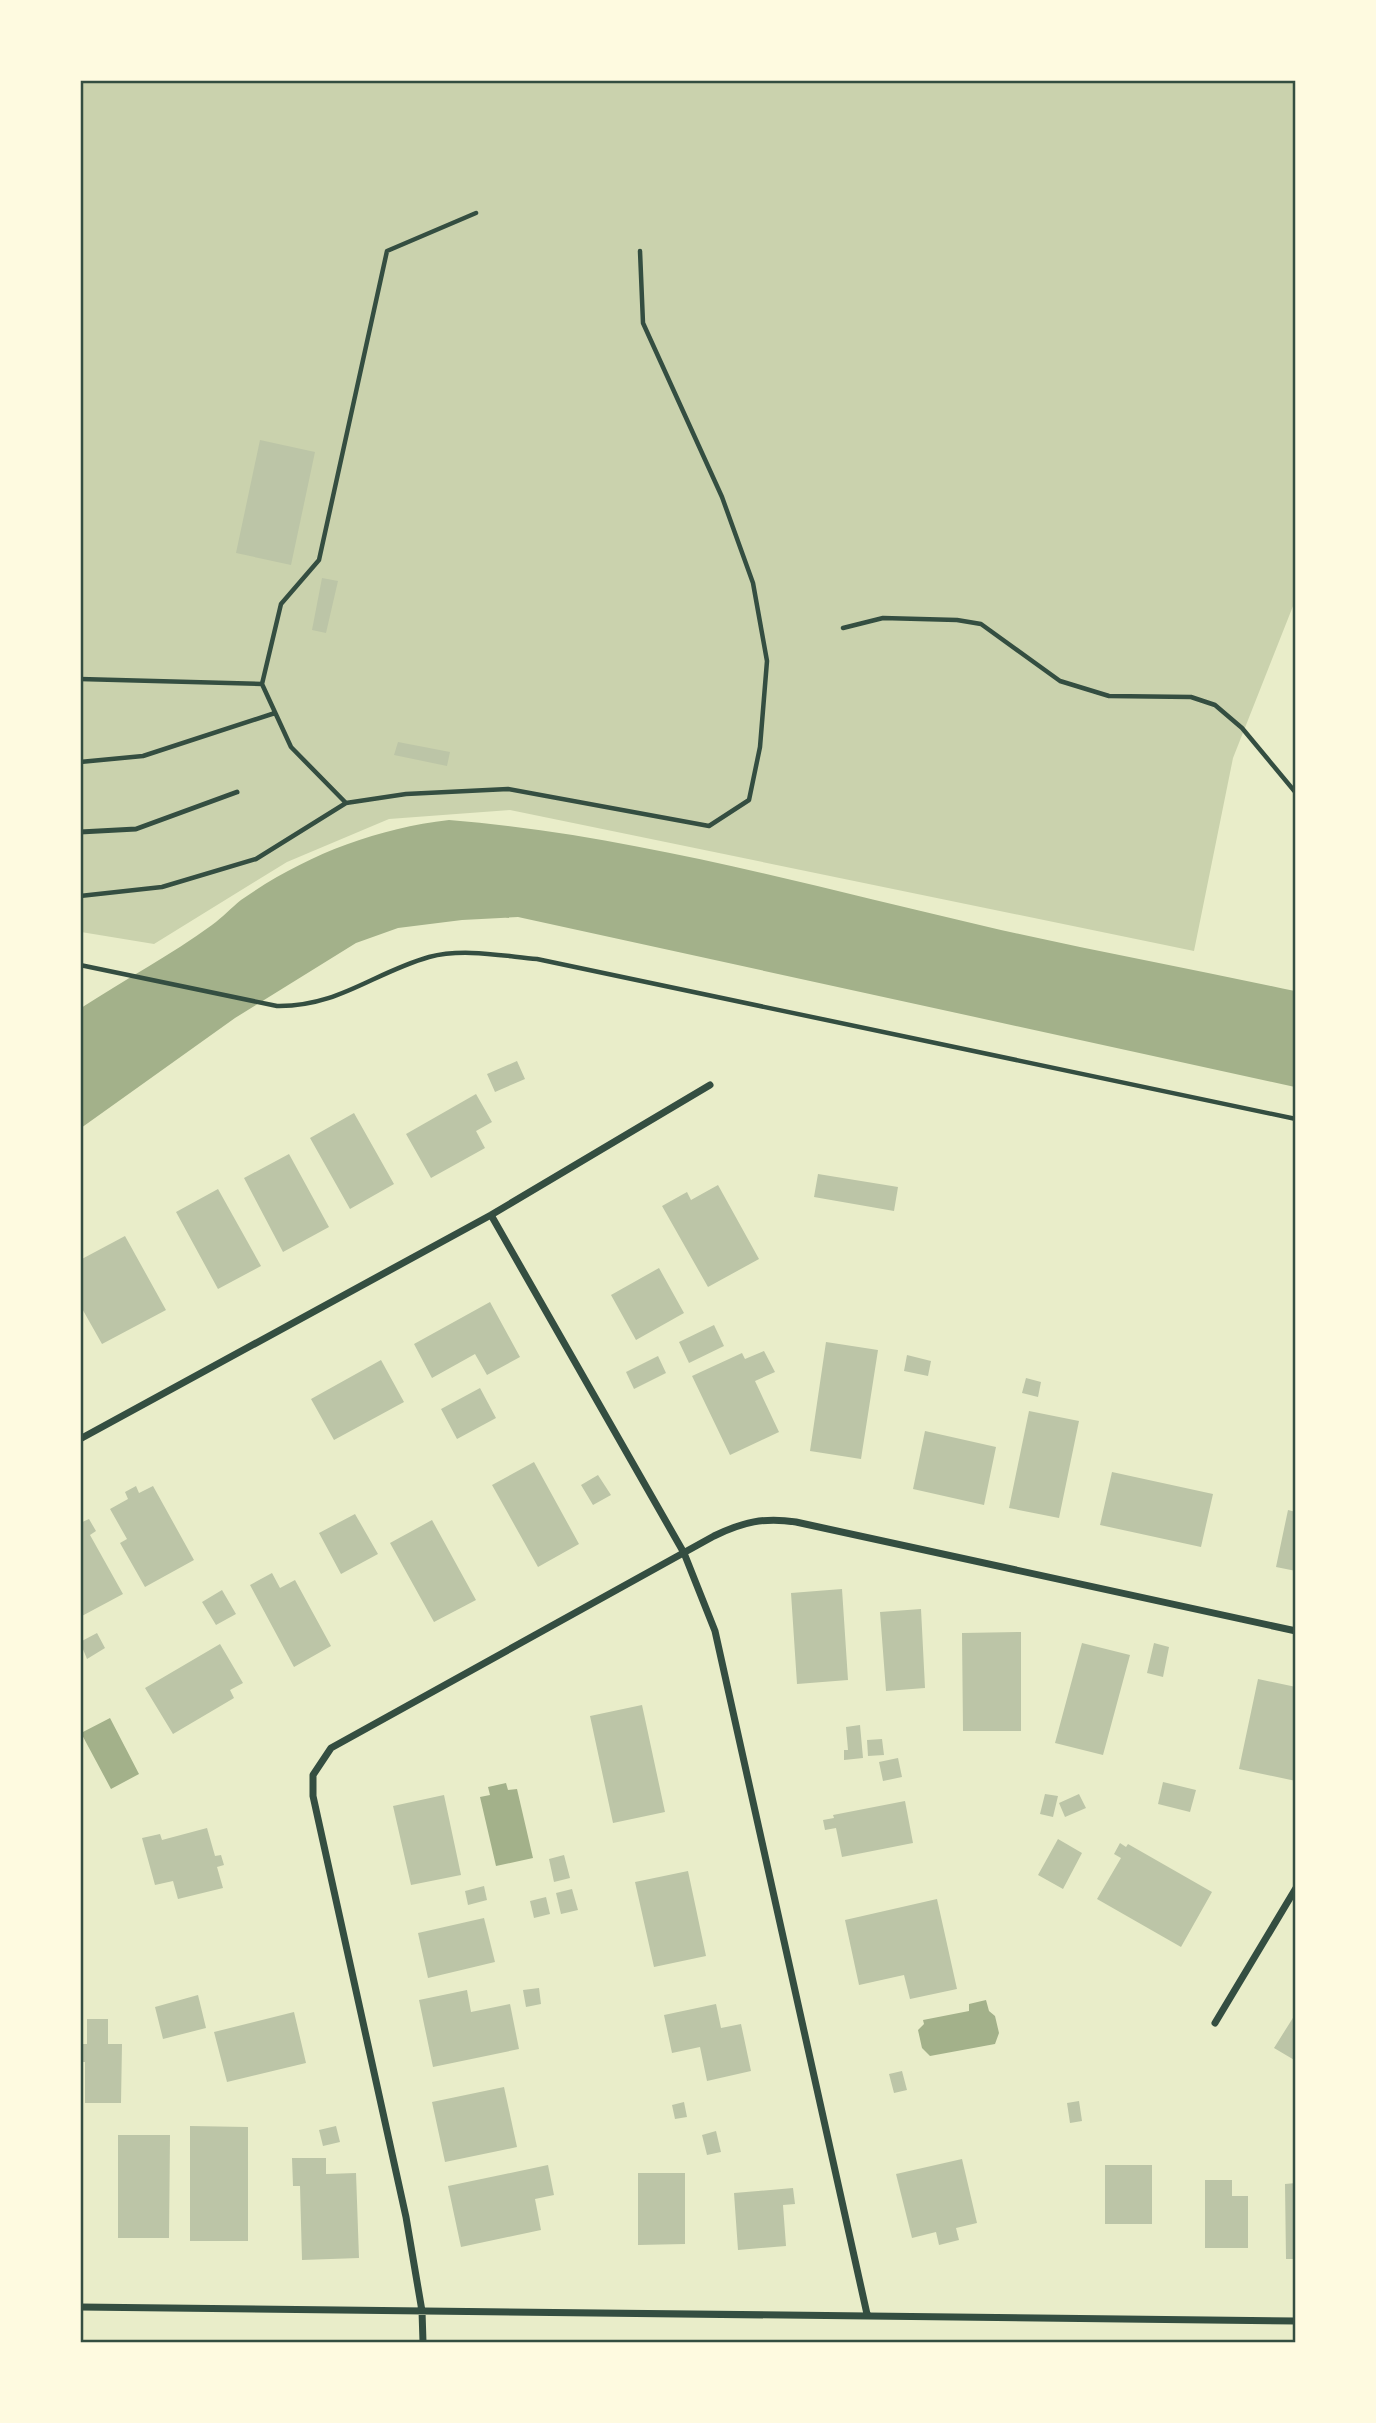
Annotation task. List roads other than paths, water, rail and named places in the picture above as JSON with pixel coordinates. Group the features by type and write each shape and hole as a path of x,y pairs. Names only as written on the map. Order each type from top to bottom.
{"street":[{"path":"80,1439 491,1215 709,1085"},
{"path":"491,1215 684,1553 715,1631 867,2314"},
{"path":"423,2343 422,2311 406,2217 313,1796 313,1775 331,1748 684,1553 744,1522 775,1518 1296,1631"},
{"path":"1215,2023 1296,1888"},
{"path":"80,2307 1296,2321"}],"lane":[{"path":"80,832 136,829 237,792"}]}
